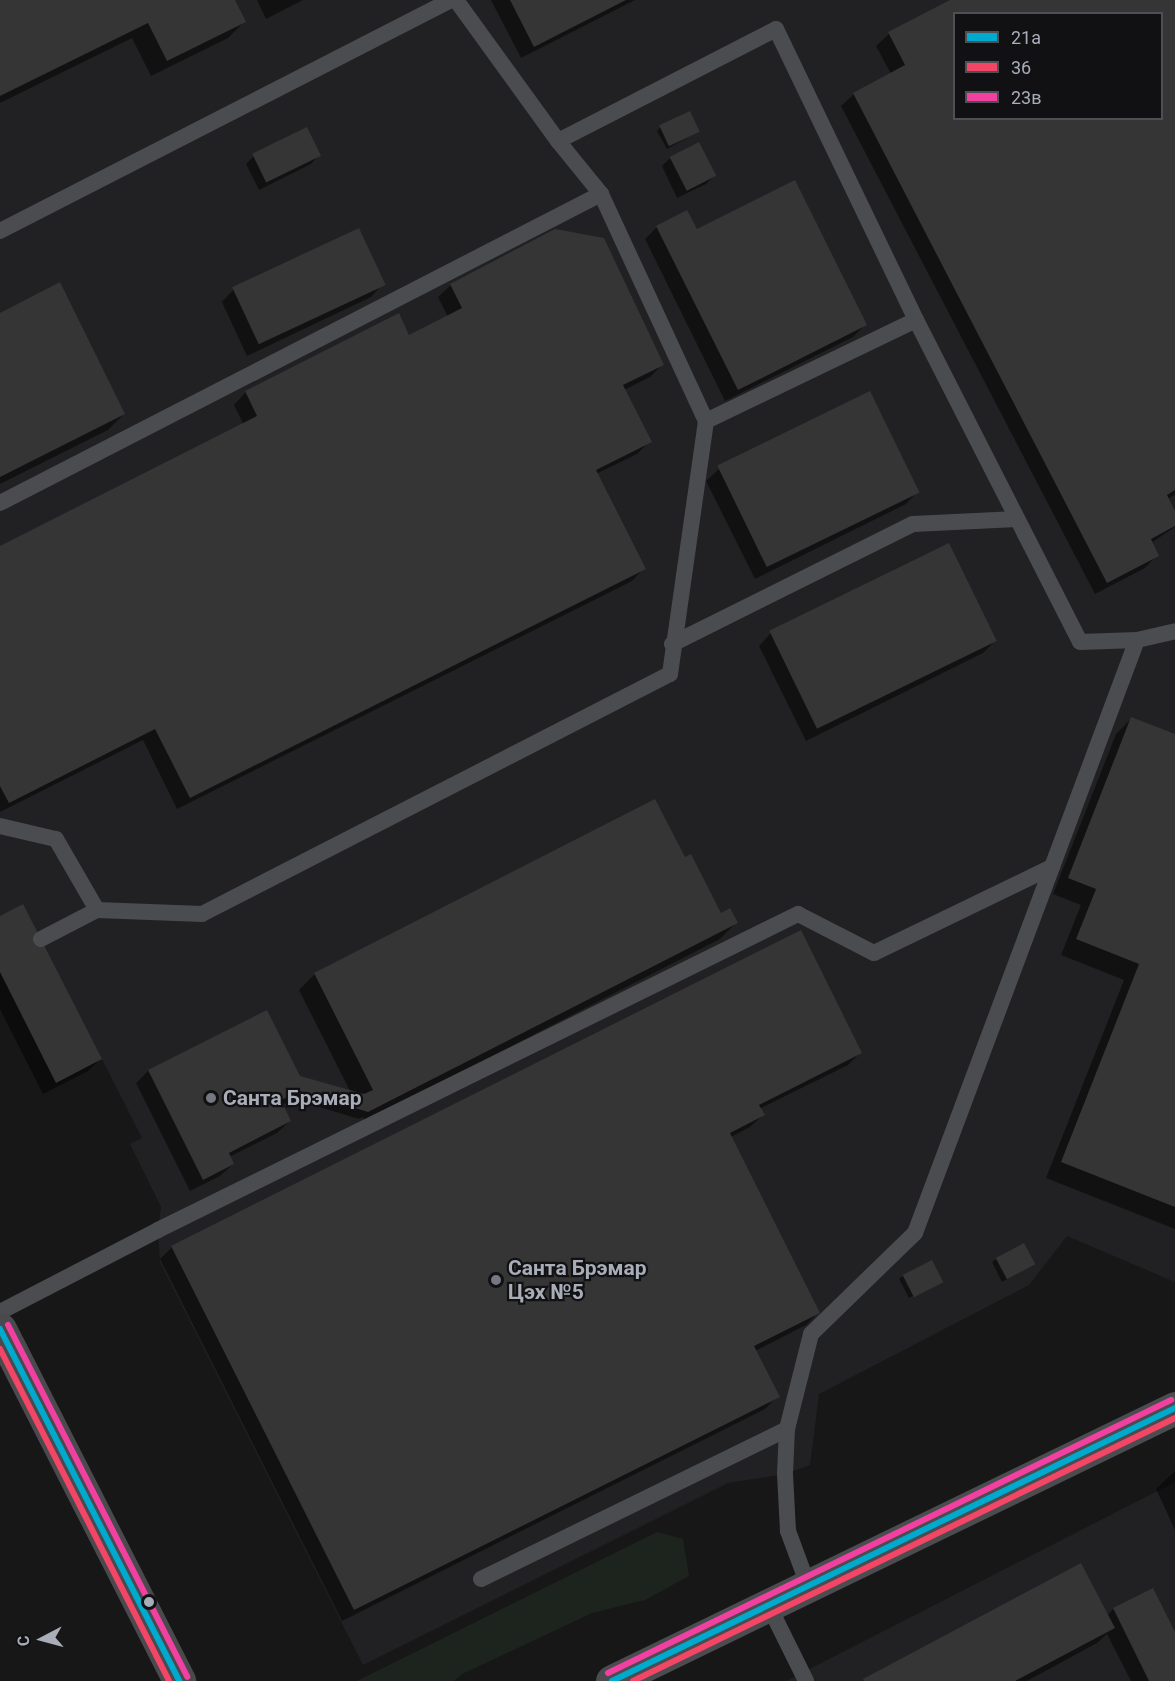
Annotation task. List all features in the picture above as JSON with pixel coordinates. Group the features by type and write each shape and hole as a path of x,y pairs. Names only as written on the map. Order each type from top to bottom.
{"main road":[{"path":"0,1329 179,1681"}],"street":[{"path":"612,1681 1175,1408"}],"lane":[{"path":"0,231 451,0"},
{"path":"41,939 97,910 202,914 670,674 672,644 706,421 601,194 558,141 456,0"},
{"path":"558,141 776,29 916,320 1080,642 1137,640 1175,631"},
{"path":"0,503 601,194"},
{"path":"706,421 916,320"},
{"path":"672,644 913,524 1017,519"},
{"path":"808,1585 789,1531 785,1474 787,1429 811,1335 915,1233 1137,640"},
{"path":"0,826 56,838 97,910"},
{"path":"0,1312 158,1230 798,914 874,953 1052,867"},
{"path":"481,1579 787,1429"},
{"path":"768,1604 806,1681"}],"shaded area":[{"name":"Санта Брэмар","path":"0,0 1175,0 1175,1282 1067,1236 1029,1285 819,1394 810,1465 785,1474 728,1483 363,1665 160,1262 158,1230 161,1207 130,1144 142,1138 102,1059 56,1083 0,972"},
{"path":"1175,1482 1175,1681 786,1681"},
{"path":"657,1532 683,1539 689,1576 645,1600 592,1613 462,1674 454,1681 357,1681"}],"building":[{"path":"0,0 235,0 246,22 167,61 148,23 0,96"},
{"path":"510,0 626,0 534,47"},
{"path":"950,0 1175,0 1175,490 1167,495 1175,511 1175,526 1151,539 1159,556 1107,583 853,93 905,65 888,32"},
{"path":"690,111 700,132 669,146 659,125"},
{"path":"307,127 321,156 266,183 252,154"},
{"path":"699,142 716,176 687,191 670,157"},
{"path":"795,180 867,325 738,390 656,226 687,210 697,229"},
{"path":"359,228 386,285 259,344 232,287"},
{"path":"555,229 604,238 664,365 623,385 652,442 596,470 646,569 190,798 155,729 9,803 0,786 0,546 257,416 245,391 399,313 409,335 462,308 450,284"},
{"path":"60,282 125,414 0,477 0,313"},
{"path":"870,391 920,493 767,567 717,466"},
{"path":"949,543 997,641 817,729 769,631"},
{"path":"1131,717 1175,734 1175,1207 1061,1162 1139,964 1076,939 1096,889 1068,878"},
{"path":"655,799 685,857 691,854 721,913 730,908 738,923 368,1112 300,1091 281,1100 291,1121 229,1153 234,1164 203,1180 148,1070 267,1010 300,1076 364,1094 373,1090 314,973"},
{"path":"23,904 102,1059 56,1083 0,972 0,916"},
{"name":"Санта Брэмар Цэх №5","path":"801,930 862,1053 759,1105 765,1115 730,1133 820,1313 754,1346 780,1397 354,1610 171,1246"},
{"path":"1024,1243 1035,1264 1007,1279 996,1258"},
{"path":"932,1260 943,1282 914,1297 903,1275"},
{"path":"1081,1563 1115,1628 1015,1681 864,1681 863,1679"},
{"path":"1153,1588 1175,1632 1175,1681 1149,1681 1113,1608"}],"transit line":[{"name":"23в","path":"8,1325 187,1677"},
{"name":"21а","path":"0,1329 179,1681"},
{"name":"36","path":"0,1349 169,1681"},
{"name":"23в","path":"608,1673 1171,1400"},
{"name":"21а","path":"612,1681 1175,1408"},
{"name":"36","path":"633,1681 1175,1418"}],"place":[{"name":"Санта Брэмар","path":"211,1098"},
{"name":"Санта Брэмар Цэх №5","path":"496,1280"}]}
